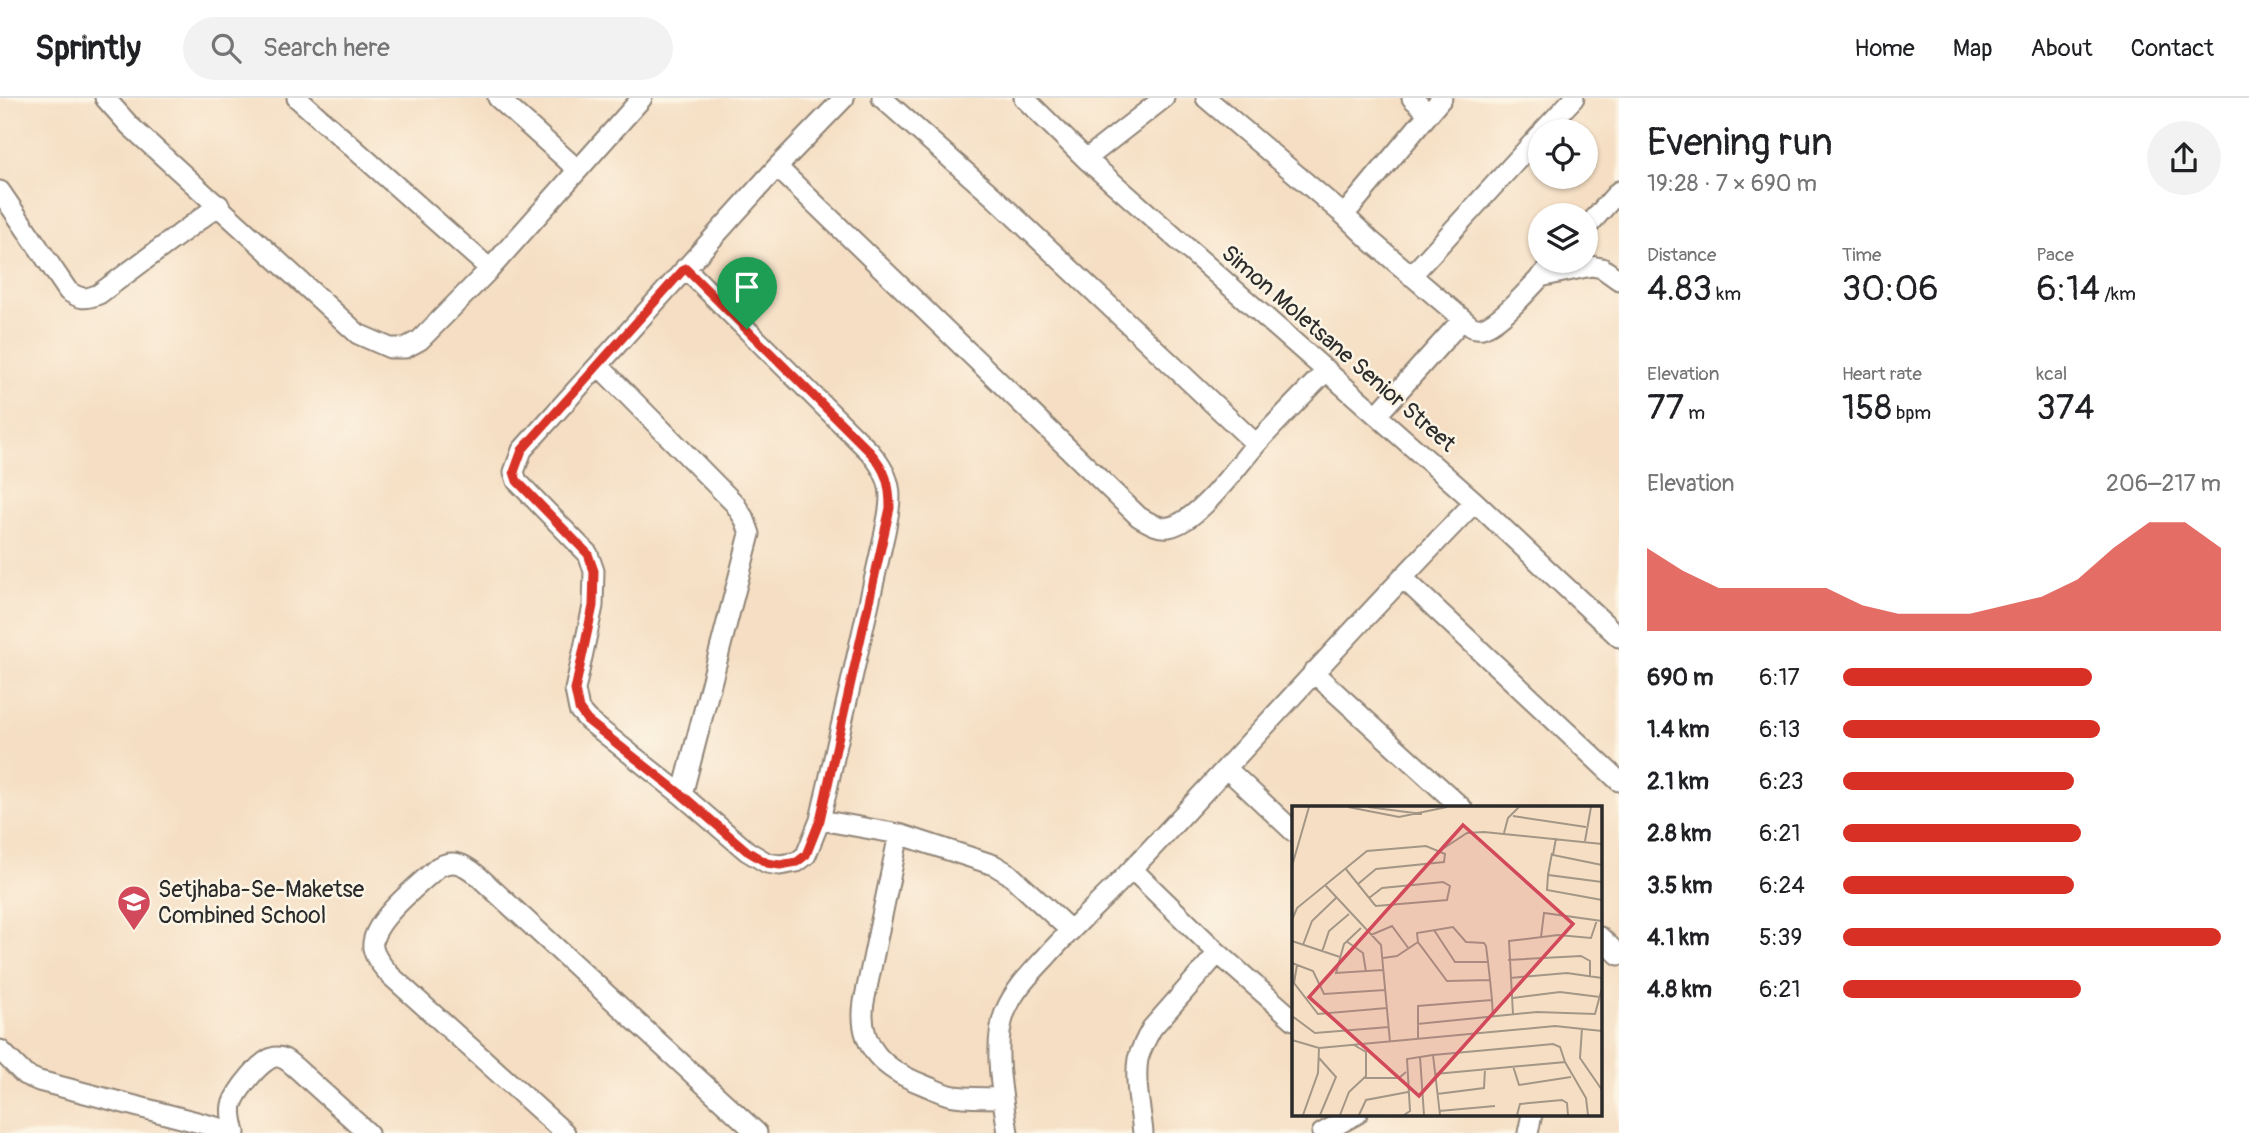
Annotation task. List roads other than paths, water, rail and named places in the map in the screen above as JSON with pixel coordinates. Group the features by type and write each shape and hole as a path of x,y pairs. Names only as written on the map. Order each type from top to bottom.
{"street":[{"path":"105,98 130,126 358,334 390,348 405,348 420,340 490,270 642,98"},
{"path":"297,98 490,270"},
{"path":"498,98 578,170"},
{"path":"685,268 870,452 887,475 890,489 890,508 820,820 806,855 797,862 780,865 767,863 747,851 682,795 587,720 579,709 575,690 593,606 594,571 588,554 517,481 514,472 522,450 599,366 685,268 777,167 844,98"},
{"path":"882,98 996,199 1256,444"},
{"name":"Simon Moletsane Senior Street","path":"1024,98 1086,159 1475,502 1619,637"},
{"path":"1086,159 1164,98"},
{"path":"1206,98 1472,327 1480,329 1496,321 1544,273"},
{"path":"1412,98 1428,113"},
{"path":"1344,215 1442,98"},
{"path":"1555,119 1574,98"},
{"path":"1411,276 1528,148"},
{"path":"777,167 1139,517 1154,526 1168,527 1192,516 1327,370"},
{"path":"0,191 68,291 79,299 99,294 219,205"},
{"path":"1598,215 1619,191"},
{"path":"1540,277 1591,266 1602,268 1619,280"},
{"path":"1377,415 1462,320"},
{"path":"599,366 736,504 750,534 682,795"},
{"path":"1008,1133 999,1044 1005,1014 1023,982 1475,502"},
{"path":"1402,577 1619,781"},
{"path":"1313,672 1461,806"},
{"path":"1226,768 1292,831"},
{"path":"820,820 899,834 994,865 1009,874 1070,930"},
{"path":"899,834 861,1019 864,1033 872,1051 906,1079 949,1095 1003,1098"},
{"path":"565,1133 391,976 373,952 372,941 383,919 438,867 446,863 465,865 477,875 757,1133"},
{"path":"1132,869 1218,953 1292,1019"},
{"path":"1602,939 1619,956"},
{"path":"1143,1133 1138,1059 1144,1042 1152,1028 1218,953"},
{"path":"0,1050 25,1075 39,1081 235,1133 232,1108 235,1097 260,1065 277,1056 285,1058 368,1133"},
{"path":"1322,1133 1353,1116"}],"place":[{"name":"Setjhaba-Se-Maketse Combined School","path":"134,932"}]}
